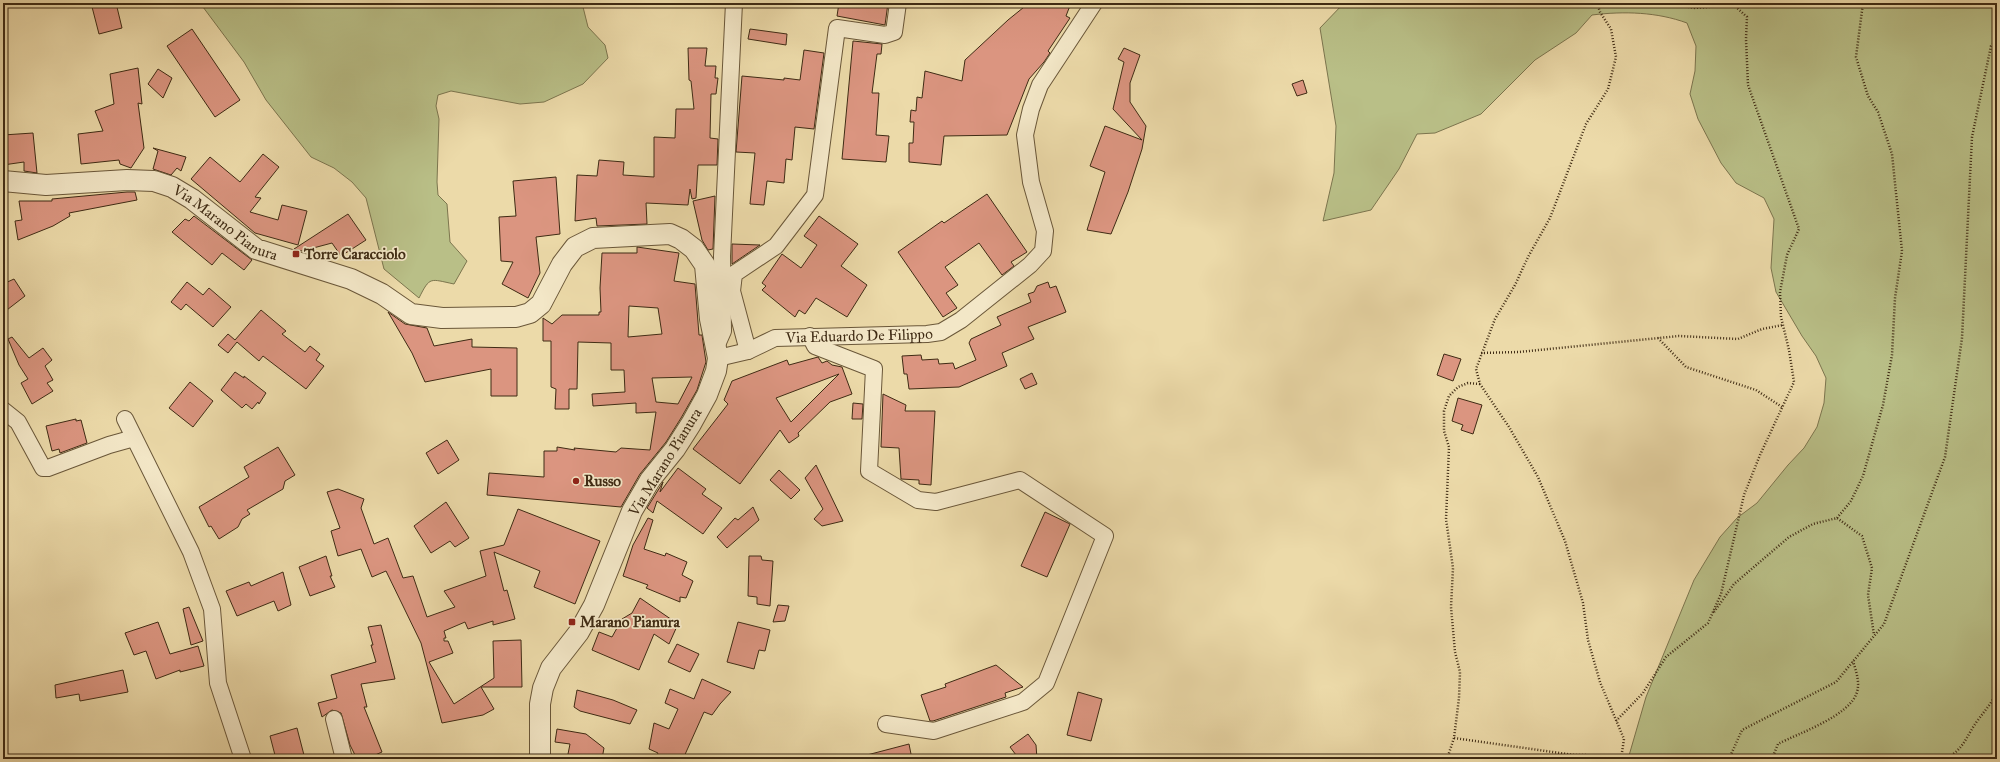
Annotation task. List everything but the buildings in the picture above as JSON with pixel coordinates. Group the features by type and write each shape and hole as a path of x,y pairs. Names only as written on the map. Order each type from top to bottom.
{"street":[{"path":"717,352 723,331 722,256 734,3"},
{"path":"748,351 732,291 734,274 776,246 815,195 837,28 885,35 894,32 898,3"},
{"name":"Via Eduardo De Filippo","path":"717,352 748,351 775,338 927,334 942,332 973,311 1030,265 1043,251 1045,231 1032,182 1026,135 1031,109 1040,85 1094,3"},
{"name":"Via Marano Pianura","path":"3,181 46,185 127,180 154,181 172,187 192,199 256,249 352,279 382,294 411,314 442,318 516,317 530,313 541,304 562,264 575,247 593,238 670,234 681,239 694,249 705,265 710,319 717,352 716,371 707,395 692,424 675,449 650,480 632,511 594,605 579,632 551,668 543,688 540,704 540,759"},
{"path":"810,336 815,346 874,369 868,471 918,500 936,502 1020,480 1105,536 1046,684 1023,702 934,731 886,724"},
{"path":"3,410 18,422 43,468 48,468 109,445 134,438"},
{"path":"125,419 191,552 212,609 218,683 242,759"},
{"path":"334,719 344,759"}],"path":[{"path":"1597,3 1600,12 1611,29 1616,57 1608,88 1586,124 1550,218 1495,319 1476,369 1480,384 1538,477 1553,509 1573,569 1582,603 1588,640 1600,682 1624,739 1621,759"},
{"path":"1616,721 1643,692 1666,657 1708,624 1721,594 1744,495 1794,382 1783,325 1780,292 1787,255 1799,229 1748,85 1746,39 1747,17 1734,5 1695,8 1668,3"},
{"path":"1712,615 1734,584 1789,537 1814,524 1837,518 1850,501 1863,476 1883,405 1892,355 1894,298 1902,251 1892,154 1878,112 1868,96 1856,57 1863,3"},
{"path":"1729,759 1742,730 1836,682 1884,624 1945,457 1962,338 1972,137 1991,46 1997,40"},
{"path":"1481,353 1520,352 1679,336 1738,339 1762,329 1783,325"},
{"path":"1657,338 1686,367 1756,390 1782,407"},
{"path":"1446,759 1454,738 1459,698 1460,672 1455,652 1451,606 1453,568 1446,519 1449,447 1444,431 1444,411 1449,396 1458,387 1468,383 1480,384"},
{"path":"1837,518 1862,536 1872,568 1868,596 1875,636"},
{"path":"1772,759 1778,744 1824,723 1849,704 1857,694 1858,686 1853,661"},
{"path":"1946,759 1958,752 1978,721 1991,705 1997,691"},
{"path":"1454,738 1574,755 1587,755 1596,759"}],"green space":[{"path":"200,3 582,3 588,27 605,45 608,58 583,84 544,102 520,104 451,91 438,95 436,106 439,119 438,195 447,204 450,242 467,261 454,284 435,280 432,281 426,286 419,298 384,269 366,198 352,182 334,168 311,157 266,100 244,62"},
{"path":"1344,3 1997,3 1997,759 1628,759 1646,697 1694,580 1720,537 1737,518 1757,503 1804,448 1817,427 1824,403 1826,378 1816,356 1802,336 1776,292 1771,268 1774,219 1764,198 1736,183 1721,163 1698,119 1690,94 1695,71 1696,46 1687,23 1676,19 1640,13 1616,13 1592,15 1576,33 1535,60 1481,114 1435,133 1417,134 1399,169 1371,210 1323,221 1334,173 1336,126 1320,28"}],"place":[{"name":"Torre Caracciolo","path":"296,254"},
{"name":"Russo","path":"576,481"},
{"name":"Marano Pianura","path":"572,622"}]}
